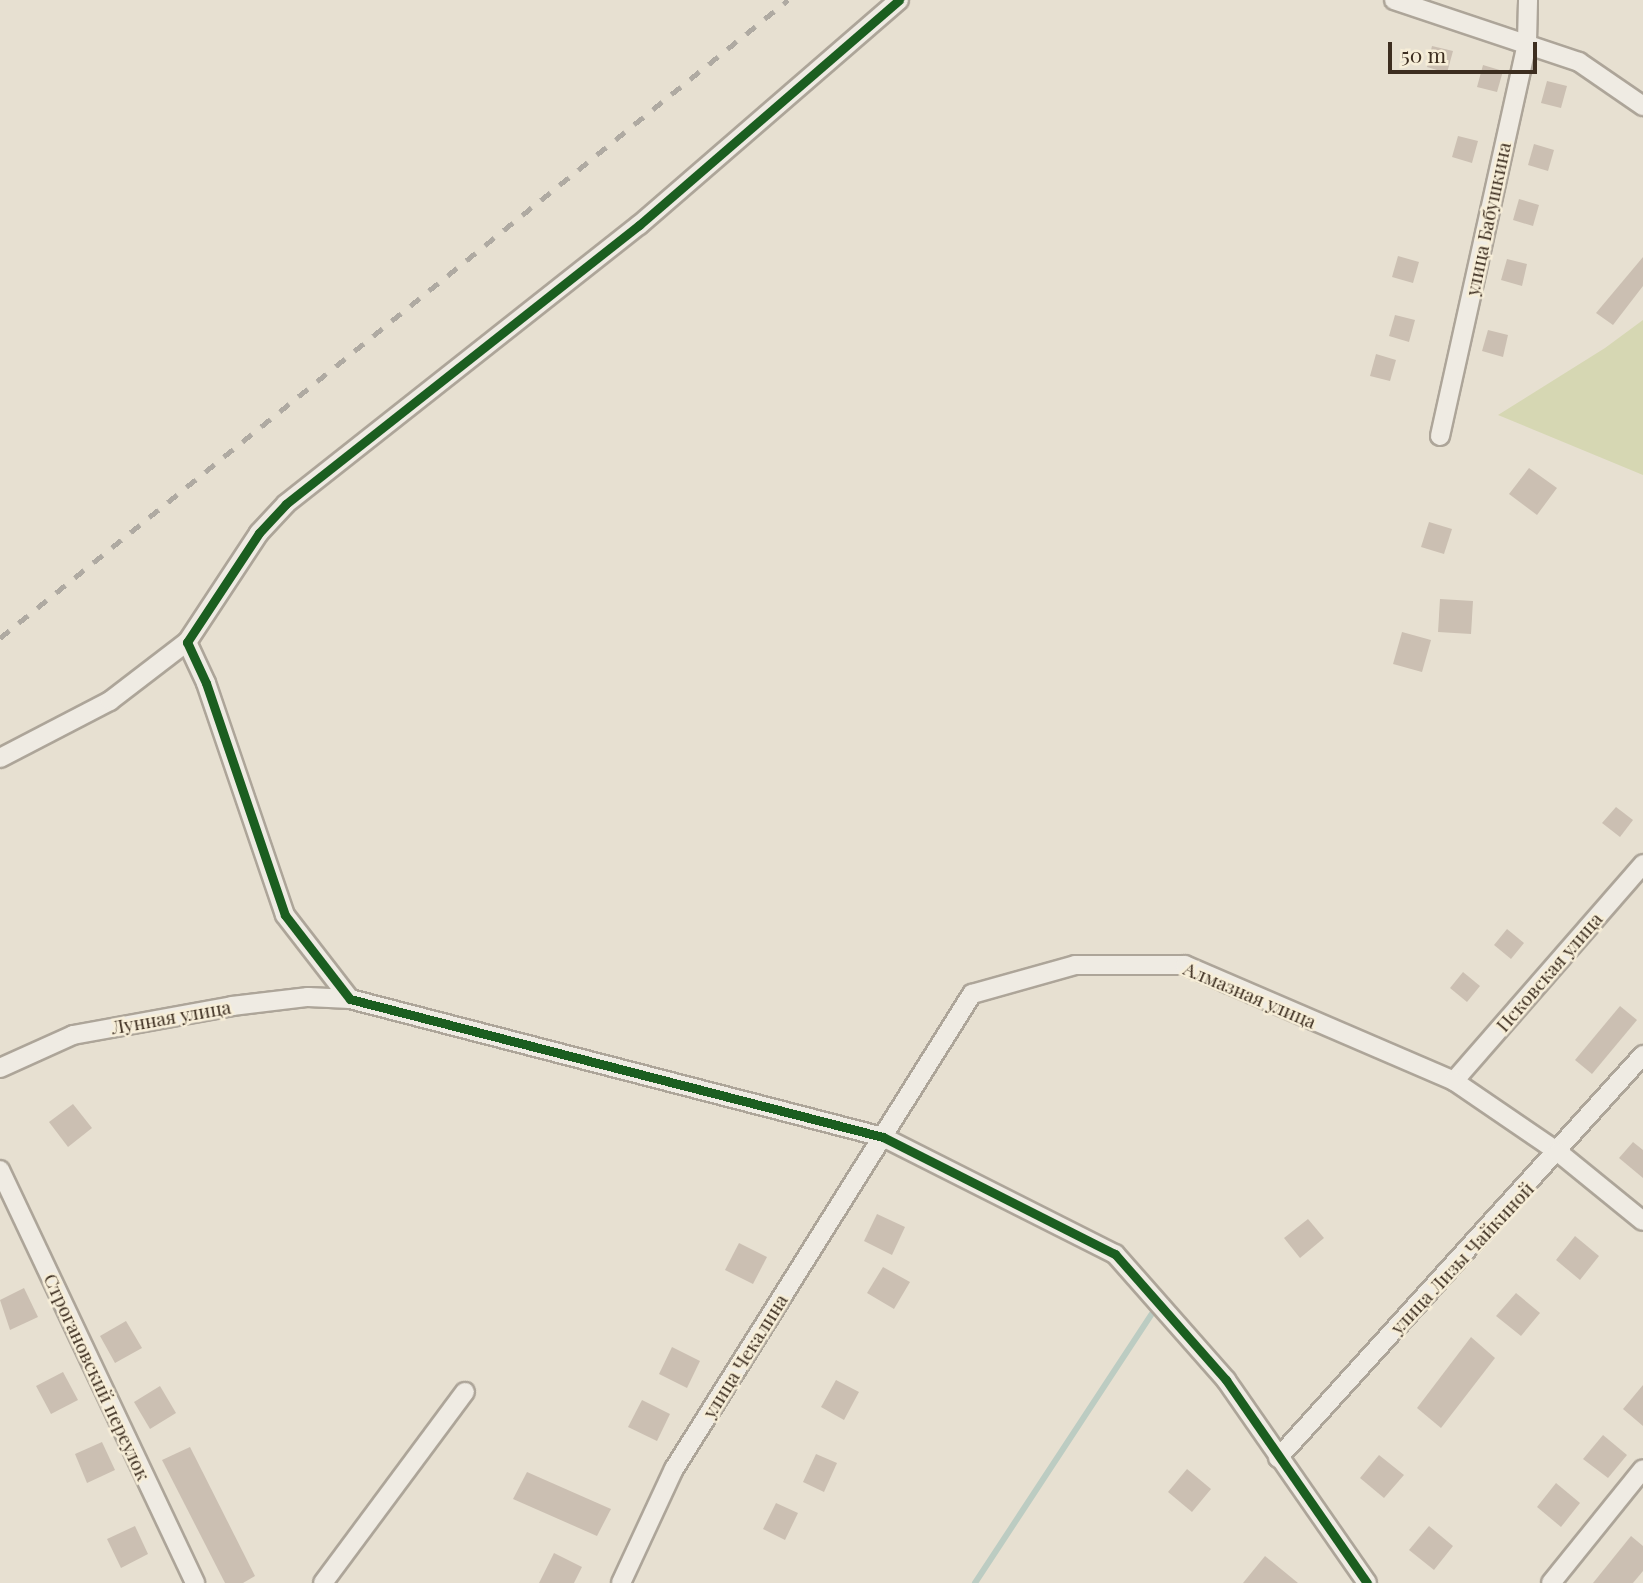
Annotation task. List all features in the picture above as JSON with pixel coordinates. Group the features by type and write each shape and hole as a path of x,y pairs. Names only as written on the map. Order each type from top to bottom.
{"street":[{"path":"0,758 110,701 187,642 259,533 286,504 639,225 899,0"},
{"path":"1394,0 1527,42 1579,62 1643,106"},
{"name":"улица Бабушкина","path":"1440,436 1527,42 1528,0"},
{"path":"187,642 206,683 285,915 350,999"},
{"name":"Псковская улица","path":"1454,1081 1643,864"},
{"name":"Алмазная улица","path":"883,1137 972,994 1074,965 1185,965 1454,1081 1558,1152 1643,1221"},
{"name":"Лунная улица","path":"0,1068 73,1035 232,1006 308,997 350,999 883,1137 1115,1254 1226,1380 1358,1580"},
{"name":"улица Лизы Чайкиной","path":"1278,1458 1558,1152 1643,1055"},
{"name":"улица Чекалина","path":"621,1583 674,1469 883,1137"},
{"name":"Строгановский переулок","path":"0,1170 195,1583"},
{"path":"323,1583 465,1392"},
{"path":"1551,1583 1643,1469"}],"green space":[{"path":"1643,320 1643,475 1498,415 1605,348"}],"building":[{"path":"1432,46 1453,51 1447,73 1427,67"},
{"path":"1483,65 1503,71 1497,92 1477,87"},
{"path":"1547,81 1567,86 1561,108 1541,103"},
{"path":"1458,136 1478,141 1472,163 1452,157"},
{"path":"1534,144 1554,150 1548,171 1528,165"},
{"path":"1519,199 1539,205 1533,226 1513,220"},
{"path":"1398,256 1419,262 1413,283 1392,277"},
{"path":"1643,257 1643,286 1613,325 1596,313"},
{"path":"1507,259 1527,264 1522,286 1501,280"},
{"path":"1395,315 1415,320 1409,342 1389,336"},
{"path":"1488,330 1508,335 1503,357 1482,351"},
{"path":"1376,354 1396,360 1390,381 1370,376"},
{"path":"1529,468 1557,488 1537,515 1509,494"},
{"path":"1429,522 1452,529 1444,554 1421,547"},
{"path":"1440,599 1473,601 1471,634 1438,632"},
{"path":"1402,632 1431,640 1422,672 1393,664"},
{"path":"1616,807 1633,820 1620,837 1602,823"},
{"path":"1507,929 1524,943 1511,959 1494,945"},
{"path":"1463,972 1480,986 1467,1002 1450,988"},
{"path":"1620,1006 1637,1020 1592,1074 1575,1060"},
{"path":"73,1104 92,1128 68,1147 49,1122"},
{"path":"1633,1142 1643,1150 1643,1178 1619,1158"},
{"path":"877,1214 905,1227 892,1255 864,1241"},
{"path":"1308,1219 1324,1238 1300,1258 1284,1238"},
{"path":"1575,1236 1599,1256 1580,1280 1556,1260"},
{"path":"739,1243 767,1257 753,1284 725,1270"},
{"path":"883,1267 910,1282 894,1309 867,1293"},
{"path":"24,1288 38,1317 10,1330 0,1300"},
{"path":"1516,1293 1540,1313 1521,1336 1496,1316"},
{"path":"126,1321 142,1348 115,1363 100,1336"},
{"path":"1471,1337 1495,1358 1441,1428 1417,1408"},
{"path":"672,1347 700,1361 687,1388 659,1374"},
{"path":"63,1372 78,1400 51,1414 36,1386"},
{"path":"836,1380 859,1392 844,1420 821,1407"},
{"path":"1643,1385 1643,1426 1623,1409"},
{"path":"160,1386 176,1413 150,1429 134,1402"},
{"path":"642,1400 670,1414 657,1441 628,1427"},
{"path":"1603,1435 1627,1455 1608,1478 1583,1459"},
{"path":"102,1442 115,1470 87,1483 75,1454"},
{"path":"190,1447 255,1576 243,1583 225,1583 162,1460"},
{"path":"816,1454 837,1463 824,1492 803,1482"},
{"path":"1379,1455 1404,1475 1384,1498 1360,1478"},
{"path":"1187,1469 1211,1489 1192,1512 1168,1492"},
{"path":"527,1472 611,1509 597,1536 513,1499"},
{"path":"1556,1483 1580,1503 1561,1527 1537,1507"},
{"path":"776,1503 798,1513 785,1540 763,1529"},
{"path":"135,1526 148,1554 121,1568 107,1539"},
{"path":"1429,1526 1453,1546 1434,1570 1409,1550"},
{"path":"1631,1536 1643,1546 1643,1571 1633,1583 1593,1583"},
{"path":"554,1553 582,1567 574,1583 539,1583"},
{"path":"1265,1556 1298,1583 1243,1583"}],"waterway":[{"path":"975,1583 1152,1314"}],"railway":[{"path":"0,638 788,0"}],"cycle path":[{"path":"899,0 639,225 286,504 259,533 187,642 206,683 285,915 350,999 883,1137 1115,1254 1226,1380 1367,1583"}]}
